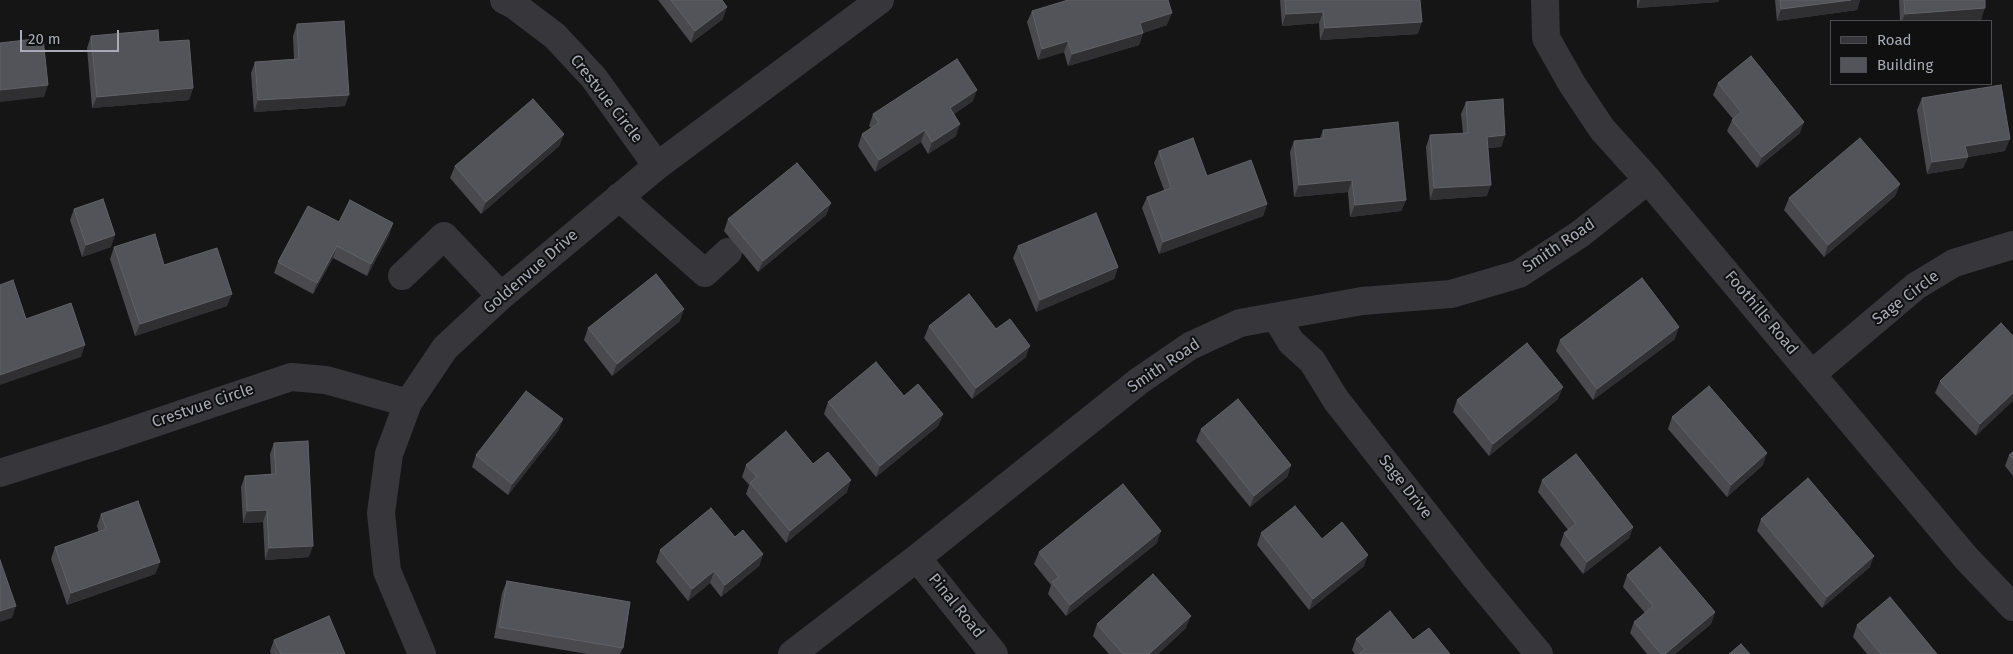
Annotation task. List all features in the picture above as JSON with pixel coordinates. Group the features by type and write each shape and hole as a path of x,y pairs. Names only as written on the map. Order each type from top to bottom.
{"street":[{"name":"Crestvue Circle","path":"504,0 514,5 555,36 594,78 657,166"},
{"name":"Goldenvue Drive","path":"422,654 387,571 382,513 389,454 408,403 445,348 501,296 657,166 880,0"},
{"name":"Foothills Road","path":"1545,0 1546,38 1572,84 1602,129 1648,180 1967,559 2013,608"},
{"name":"Smith Road","path":"792,654 917,558 1139,381 1190,346 1240,323 1362,300 1451,294 1519,274 1580,234 1648,180"},
{"path":"619,198 705,273 728,252"},
{"path":"402,276 444,236 501,296"},
{"name":"Sage Circle","path":"1812,374 1916,286 1954,263 2013,244"},
{"name":"Sage Drive","path":"1276,317 1292,342 1312,361 1336,400 1475,577 1539,654"},
{"name":"Crestvue Circle","path":"0,473 290,377 326,380 408,403"},
{"name":"Pinal Road","path":"917,558 994,654"}],"building":[{"path":"671,0 722,0 727,7 695,31"},
{"path":"1068,0 1168,0 1172,13 1140,23 1143,33 1072,54 1068,41 1042,49 1032,11"},
{"path":"1285,0 1420,0 1422,22 1325,28 1323,12 1286,14"},
{"path":"1780,0 1851,0 1781,9"},
{"path":"1904,0 1985,0 1985,8 1905,14"},
{"path":"344,21 349,95 258,100 255,62 299,59 297,24"},
{"path":"158,30 159,42 189,40 193,88 97,97 91,36"},
{"path":"43,38 48,85 0,90 0,43"},
{"path":"1751,56 1804,122 1762,157 1732,120 1741,112 1718,83"},
{"path":"957,59 977,90 950,108 960,124 932,142 925,130 879,160 862,134 879,123 873,114"},
{"path":"2001,85 2010,139 1965,146 1968,157 1932,162 1922,98"},
{"path":"533,99 564,134 486,202 455,166"},
{"path":"1503,99 1505,135 1487,137 1491,185 1434,188 1430,135 1468,133 1466,102"},
{"path":"1398,122 1406,200 1355,205 1352,180 1299,185 1294,141 1324,138 1323,130"},
{"path":"1193,138 1207,176 1251,160 1267,204 1163,242 1147,197 1171,188 1159,151"},
{"path":"1860,138 1900,184 1828,245 1789,198"},
{"path":"797,163 831,203 763,261 728,219"},
{"path":"103,199 115,235 86,245 74,209"},
{"path":"350,200 393,223 371,264 337,246 317,283 278,262 308,206 339,222"},
{"path":"1096,213 1118,267 1040,300 1018,246"},
{"path":"155,234 164,265 217,248 232,294 140,324 114,247"},
{"path":"656,274 684,309 617,364 588,328"},
{"path":"1642,278 1679,327 1597,389 1560,340"},
{"path":"13,280 26,319 71,303 85,345 0,375 0,285"},
{"path":"969,294 996,329 1010,319 1030,346 976,388 929,326"},
{"path":"2001,323 2013,336 2013,393 1980,424 1940,381"},
{"path":"1527,343 1563,387 1493,444 1457,400"},
{"path":"876,362 904,396 918,384 943,414 880,466 828,402"},
{"path":"1709,386 1767,453 1731,485 1672,417"},
{"path":"526,391 563,419 512,484 476,455"},
{"path":"1238,399 1291,465 1254,496 1201,429"},
{"path":"786,431 813,464 828,452 851,480 790,531 750,483 757,477 746,465"},
{"path":"308,441 313,546 269,548 267,510 247,511 245,476 276,474 274,443"},
{"path":"1576,454 1633,527 1587,562 1564,533 1576,524 1542,480"},
{"path":"1808,478 1874,556 1827,597 1761,519"},
{"path":"1123,484 1161,531 1070,605 1052,582 1059,577 1039,552"},
{"path":"138,501 160,562 71,593 55,547 106,529 101,514"},
{"path":"1295,506 1322,539 1342,522 1368,555 1313,599 1261,533"},
{"path":"711,508 735,537 743,530 763,554 725,585 714,571 692,589 660,550"},
{"path":"1660,547 1715,612 1665,654 1661,654 1634,622 1653,606 1627,575"},
{"path":"0,560 16,606 0,611"},
{"path":"1153,574 1191,616 1149,654 1123,654 1097,624"},
{"path":"507,581 630,602 623,648 499,627"},
{"path":"1890,597 1937,654 1881,654 1857,625"},
{"path":"1390,611 1413,640 1429,628 1450,654 1359,654 1365,649 1356,639"},
{"path":"329,616 345,654 281,654 274,640"},
{"path":"1741,644 1750,654 1729,654"}]}
